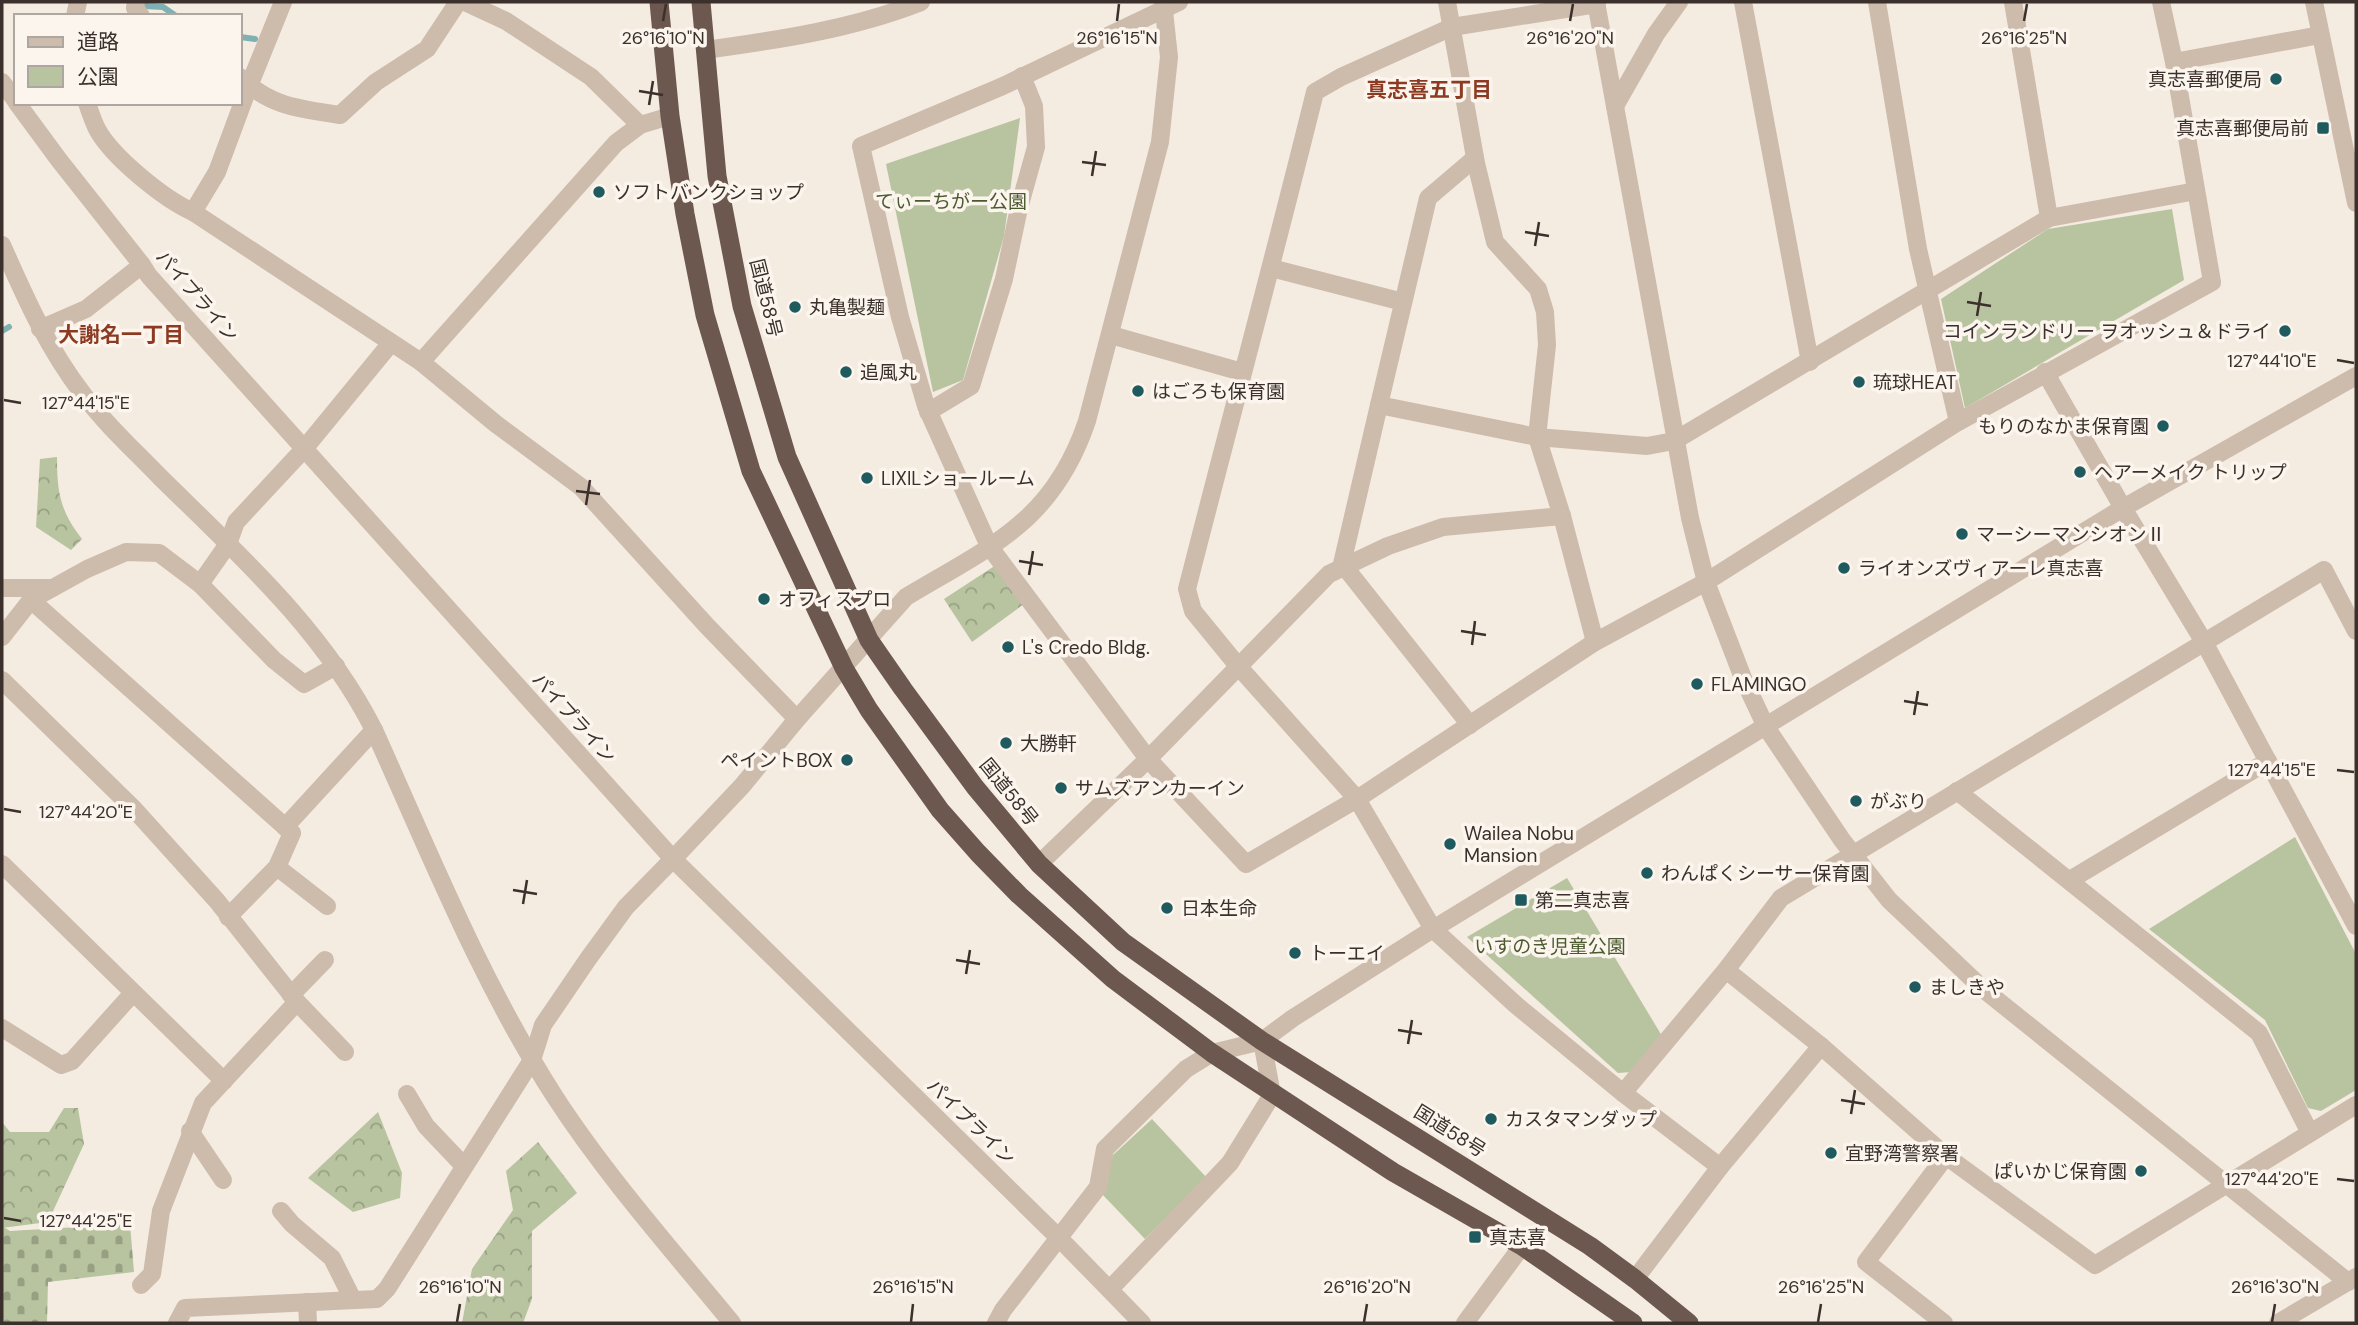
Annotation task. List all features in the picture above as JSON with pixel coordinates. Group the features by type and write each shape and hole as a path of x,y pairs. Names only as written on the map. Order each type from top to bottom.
{"highway":[{"path":"659,2 670,116 685,215 705,315 751,471 844,668 869,709 940,810 1020,895 1112,979 1272,1095 1393,1172 1522,1246 1633,1323"},
{"name":"国道58号","path":"701,2 717,176 742,306 787,457 869,639 975,787 1039,864 1123,942 1262,1041 1543,1215 1635,1279 1689,1323"}],"street":[{"path":"283,2 244,81 286,107 340,115 376,82 427,49 458,2"},
{"path":"465,2 506,21 591,77 640,125"},
{"path":"705,50 806,35 864,21 921,2"},
{"path":"1447,2 1475,158 1494,242 1538,289 1545,312 1547,345 1537,437 1562,516 1595,642"},
{"path":"1615,106 1656,34 1679,2"},
{"path":"1743,2 1810,362"},
{"path":"1877,2 1918,249 1958,422"},
{"path":"2013,2 2049,218"},
{"path":"177,1323 185,1308 377,1299 387,1289 532,1060 543,1025 626,907 742,786 797,719 906,597 989,546 1022,524 1062,479 1077,451 1111,335 1160,142 1169,57 1169,4 1023,76 861,146 900,317 928,412 989,546 1148,759 1246,864 1357,799 1595,642 1706,582 1958,422 2212,282 2161,2"},
{"path":"2314,2 2356,203"},
{"path":"1720,1167 1623,1093 1516,1005 1433,929 1357,799 1238,666 1193,611 1187,589 1242,372 1272,268 1315,92 1341,77 1452,27 1596,3 1690,518 1706,582 1736,661 1766,727 1853,854 1889,900 1982,988 2227,1185 2353,1282 2278,1323"},
{"path":"2174,62 2320,35"},
{"path":"928,412 971,386 1004,279 1019,208 1036,148 1034,106 1023,76"},
{"name":"パイプライン","path":"2,82 14,98"},
{"name":"パイプライン","path":"19,105 149,276 673,859 1142,1323"},
{"path":"88,105 97,130 123,162 180,206 421,362 496,424 581,487 707,626 797,719"},
{"path":"193,212 217,172 237,105"},
{"path":"421,362 616,144 640,125 670,116"},
{"path":"1343,567 1428,198 1475,158"},
{"path":"1379,405 1537,437 1647,446 1674,441 2049,218 2196,191"},
{"path":"2,245 40,329 83,395 109,426 269,584 336,666 360,702 374,730 493,991 532,1060 595,1154 732,1323"},
{"path":"40,329 86,309 142,265"},
{"path":"1272,268 1403,302"},
{"path":"1111,335 1242,372"},
{"path":"200,584 228,544 236,522 304,449 391,343"},
{"path":"2045,372 2204,642 2356,926"},
{"path":"996,1323 1098,1187 1105,1149 1186,1069 1212,1053 1262,1041 1293,1018 1433,929 2123,508 2356,376"},
{"path":"1039,864 1148,759 1329,574 1388,545 1443,527 1562,516"},
{"path":"2,637 31,600 52,588 126,552 159,553 200,584 274,660 304,684 336,666"},
{"path":"1343,567 1470,725"},
{"path":"1623,1093 1726,970 1781,898 2324,570 2356,631"},
{"path":"2,588 52,588"},
{"path":"31,600 292,833 277,867 228,917"},
{"path":"2,680 134,809 217,901 294,999 345,1052"},
{"path":"285,827 374,730"},
{"path":"2070,880 2268,761"},
{"path":"1957,791 2259,1033 2310,1133"},
{"path":"2,864 223,1081"},
{"path":"277,867 327,906"},
{"path":"141,1285 152,1274 161,1211 203,1102 325,960"},
{"path":"1726,970 1821,1046 1946,1156 2095,1265 2356,1105"},
{"path":"2,1028 61,1065 72,1060 133,993"},
{"path":"1110,1289 1230,1163 1272,1095 1262,1041"},
{"path":"1635,1279 1720,1167 1821,1046"},
{"path":"407,1094 426,1126 464,1166"},
{"path":"190,1131 223,1180"},
{"path":"1944,1323 1866,1262 1946,1156"},
{"path":"281,1211 332,1258 353,1300"},
{"path":"1465,1323 1522,1246"},
{"path":"307,1302 308,1323"}],"green space":[{"name":"てぃーちがー公園","path":"1020,118 1004,236 963,380 933,392 886,164"},
{"path":"2172,209 2184,280 1965,408 1941,299 2048,229"},
{"path":"57,457 61,501 82,539 71,550 36,527 40,459"},
{"path":"996,565 1024,604 972,642 944,599"},
{"path":"2295,837 2356,954 2356,1090 2321,1111 2308,1108 2265,1020 2149,929"},
{"name":"いすのき児童公園","path":"1567,878 1662,1036 1632,1072 1618,1073 1467,937"},
{"path":"64,1108 78,1108 84,1144 48,1222 2,1228 2,1122 10,1132 49,1132"},
{"path":"378,1112 402,1173 400,1198 353,1212 308,1178"},
{"path":"1152,1119 1206,1177 1145,1239 1102,1194 1113,1155"},
{"path":"538,1142 577,1193 532,1231 532,1299 523,1323 462,1323 472,1269 513,1210 506,1171"},
{"path":"130,1224 134,1272 48,1282 47,1323 2,1323 2,1226 10,1231"}],"waterway":[{"path":"145,6 163,7 173,14"},
{"path":"242,37 255,39"},
{"path":"2,331 9,327"}],"place":[{"name":"真志喜郵便局","path":"2276,79"},
{"name":"真志喜郵便局前","path":"2323,128"},
{"name":"ソフトバンクショップ","path":"599,192"},
{"name":"丸亀製麺","path":"795,307"},
{"name":"コインランドリー ヲオッシュ＆ドライ","path":"2285,331"},
{"name":"追風丸","path":"846,372"},
{"name":"琉球HEAT","path":"1859,382"},
{"name":"はごろも保育園","path":"1138,391"},
{"name":"もりのなかま保育園","path":"2163,426"},
{"name":"ヘアーメイク トリップ","path":"2080,472"},
{"name":"LIXILショールーム","path":"867,478"},
{"name":"マーシーマンシオンⅡ","path":"1962,534"},
{"name":"ライオンズヴィアーレ真志喜","path":"1844,568"},
{"name":"オフィスプロ","path":"764,599"},
{"name":"L's Credo Bldg.","path":"1008,647"},
{"name":"FLAMINGO","path":"1697,684"},
{"name":"大勝軒","path":"1006,743"},
{"name":"ペイントBOX","path":"847,760"},
{"name":"サムズアンカーイン","path":"1061,788"},
{"name":"がぶり","path":"1856,801"},
{"name":"Wailea Nobu Mansion","path":"1450,844"},
{"name":"わんぱくシーサー保育園","path":"1647,873"},
{"name":"第二真志喜","path":"1521,900"},
{"name":"日本生命","path":"1167,908"},
{"name":"トーエイ","path":"1295,953"},
{"name":"ましきや","path":"1915,987"},
{"name":"カスタマンダップ","path":"1491,1119"},
{"name":"宜野湾警察署","path":"1831,1153"},
{"name":"ぱいかじ保育園","path":"2141,1171"},
{"name":"真志喜","path":"1475,1237"}],"district":[{"name":"真志喜五丁目","path":"1429,90"},
{"name":"大謝名一丁目","path":"121,335"}]}
